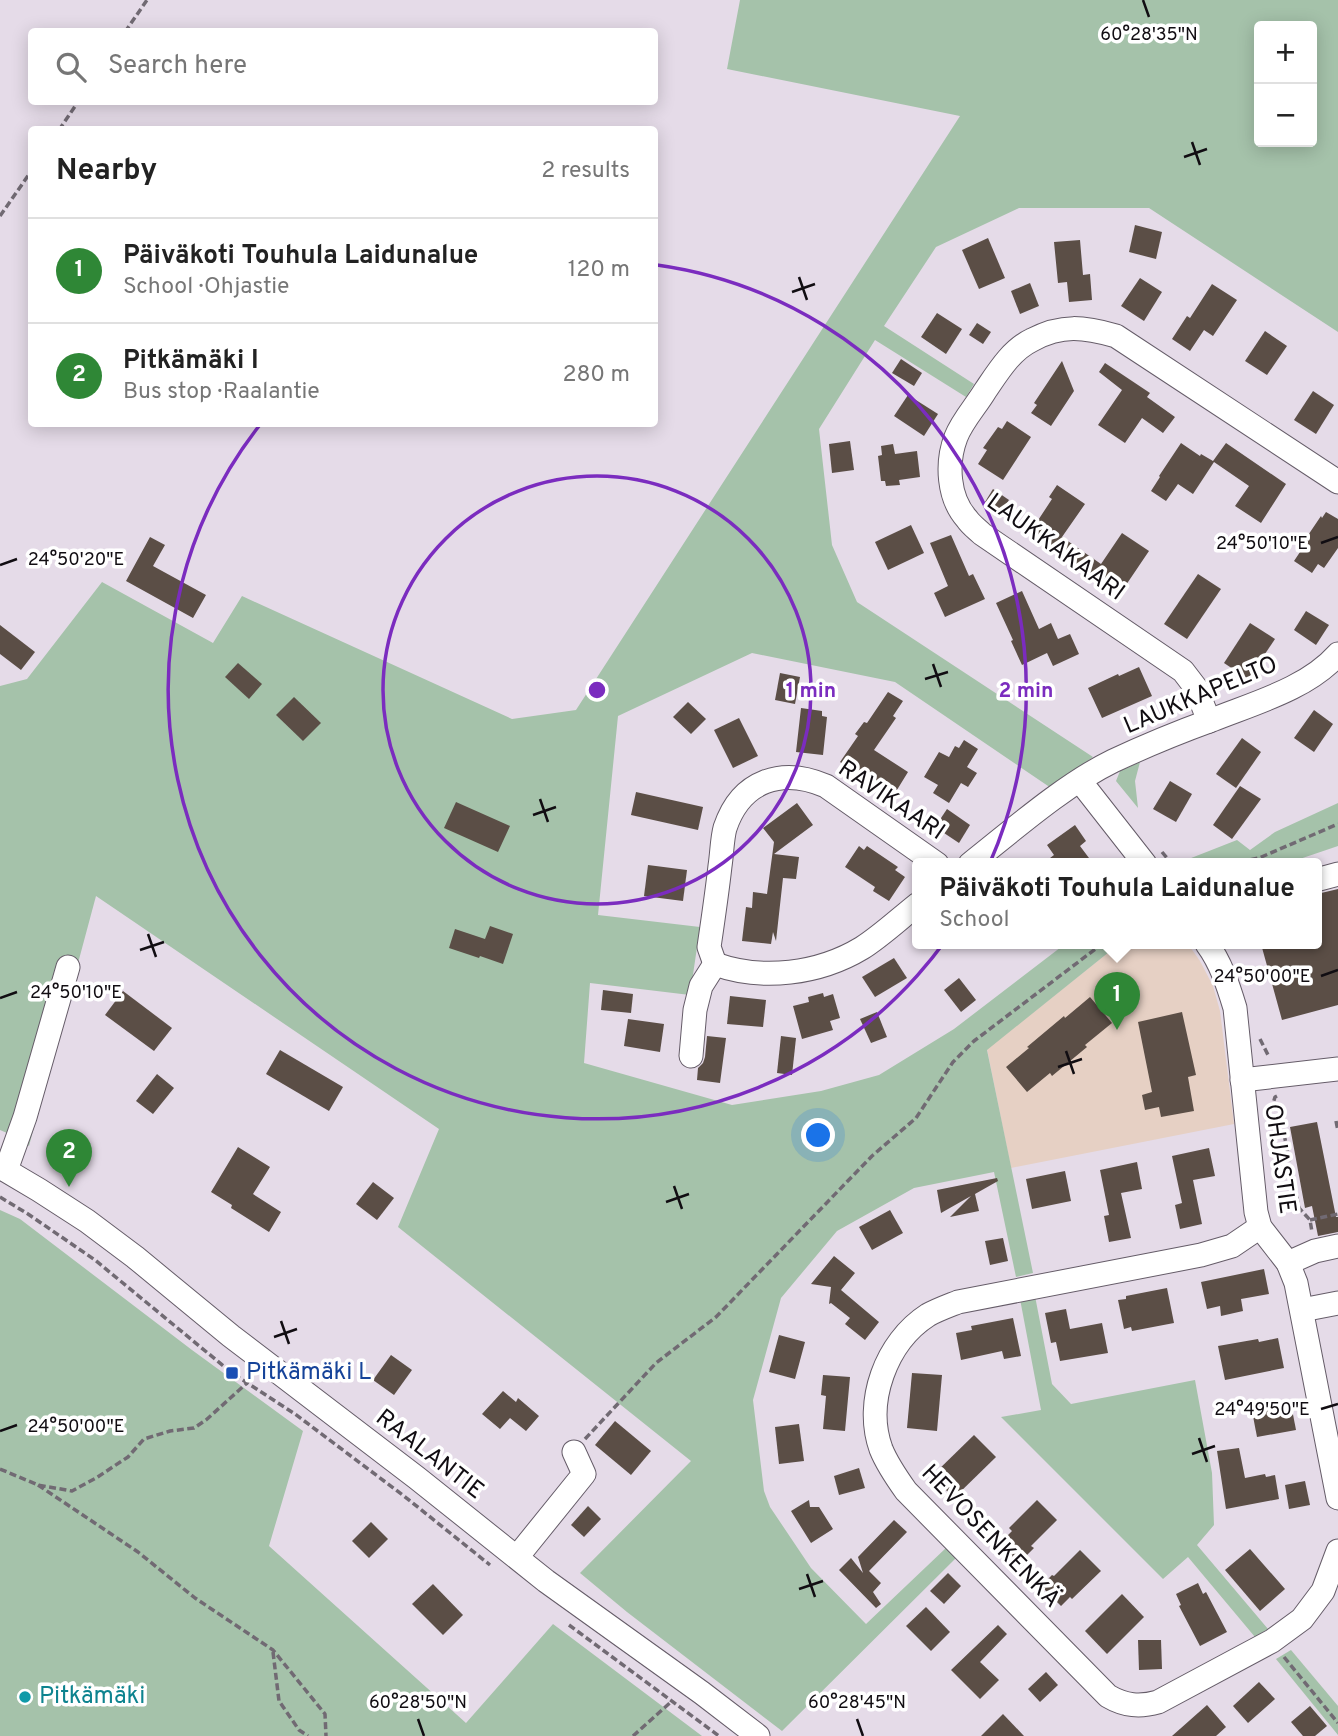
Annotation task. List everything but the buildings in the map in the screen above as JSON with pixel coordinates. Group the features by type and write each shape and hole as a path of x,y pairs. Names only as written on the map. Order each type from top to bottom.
{"street":[{"name":"LAUKKAKAARI","path":"1209,721 1196,688 1183,671 982,534 965,518 955,499 950,477 950,456 957,435 1013,353 1030,340 1051,332 1072,328 1091,329 1116,336 1338,482"},
{"name":"LAUKKAPELTO","path":"978,858 1051,802 1113,761 1306,681 1338,654"},
{"name":"RAVIKAARI","path":"715,964 709,947 724,830 733,808 750,790 769,780 789,777 811,780 826,786 928,858"},
{"path":"1080,782 1140,858"},
{"path":"691,1056 695,1010 701,986 715,964 734,971 763,974 796,971 832,962 862,948 912,909"},
{"name":"OHJASTIE","path":"1210,949 1227,981 1235,1008 1256,1212 1260,1227 1288,1264 1296,1283 1338,1498"},
{"path":"3,1168 24,1117 68,967"},
{"path":"1242,1080 1338,1069"},
{"name":"RAALANTIE","path":"3,1168 87,1221 546,1581 758,1736"},
{"name":"HEVOSENKENKÄ","path":"1260,1227 1232,1246 1201,1255 958,1302 928,1315 906,1335 890,1356 881,1377 876,1401 876,1423 881,1447 892,1471 906,1491 1108,1696 1116,1701 1145,1706 1158,1702 1272,1641 1331,1593"},
{"path":"1288,1264 1315,1251 1338,1246"},
{"path":"1302,1310 1338,1303"},
{"path":"517,1557 584,1474 574,1452"},
{"path":"1331,1593 1338,1551"}],"path":[{"path":"128,28 147,0"},
{"path":"62,126 76,105"},
{"path":"0,216 28,176"},
{"path":"1259,858 1338,824"},
{"path":"574,1452 656,1363 716,1317 872,1156 916,1118 953,1062 974,1041 1095,949"},
{"path":"1336,1121 1338,1131"},
{"path":"1283,1134 1299,1208 1310,1220 1315,1251"},
{"path":"0,1197 95,1260 232,1373 295,1413 492,1566"},
{"path":"1310,1220 1338,1214"},
{"path":"38,1485 72,1491 128,1457 144,1439 170,1431 194,1428 247,1383"},
{"path":"0,1469 38,1485 138,1552 195,1598 273,1650 325,1714 326,1736"},
{"path":"565,1622 719,1736"},
{"path":"273,1650 279,1701 299,1731 308,1736"},
{"path":"1279,1650 1338,1723"},
{"path":"633,1736 672,1701"}],"shaded area":[{"path":"1113,949 1192,949 1213,986 1220,1011 1234,1124 1011,1168 987,1049"}],"green space":[{"path":"740,0 1338,0 1338,332 1149,208 1019,208 936,247 884,326 974,384 966,397 875,340 819,429 832,545 857,602 1093,757 1051,788 895,682 752,653 618,716 598,915 700,927 690,995 590,983 584,1063 732,1105 821,1091 879,1075 954,1029 1058,949 1113,949 987,1050 1033,1273 1016,1277 994,1172 914,1188 837,1231 781,1298 753,1400 764,1491 770,1507 811,1568 866,1624 947,1547 957,1557 782,1731 580,1573 691,1461 398,1227 439,1129 96,896 29,1146 0,1130 0,686 27,679 102,582 213,643 242,596 512,719 576,710 960,116 727,69"},
{"path":"1140,762 1135,781 1138,808 1116,781 1120,771"},
{"path":"1338,803 1338,846 1303,858 1191,858 1237,840 1250,850 1275,832"},
{"path":"0,1210 20,1219 303,1431 269,1546 466,1723 553,1624 702,1736 0,1736"},
{"path":"1035,1296 1052,1384 1071,1404 1195,1380 1212,1473 1214,1525 1197,1545 1268,1629 1255,1637 1188,1557 1163,1579 1001,1417 1041,1410 1020,1299"},
{"path":"1291,1650 1338,1706 1338,1735 1276,1659"}],"place":[{"name":"Päiväkoti Touhula Laidunalue","path":"1117,1030"},
{"name":"Pitkämäki I","path":"69,1187"},
{"name":"Pitkämäki L","path":"232,1373"},
{"name":"Pitkämäki","path":"25,1697"}]}
